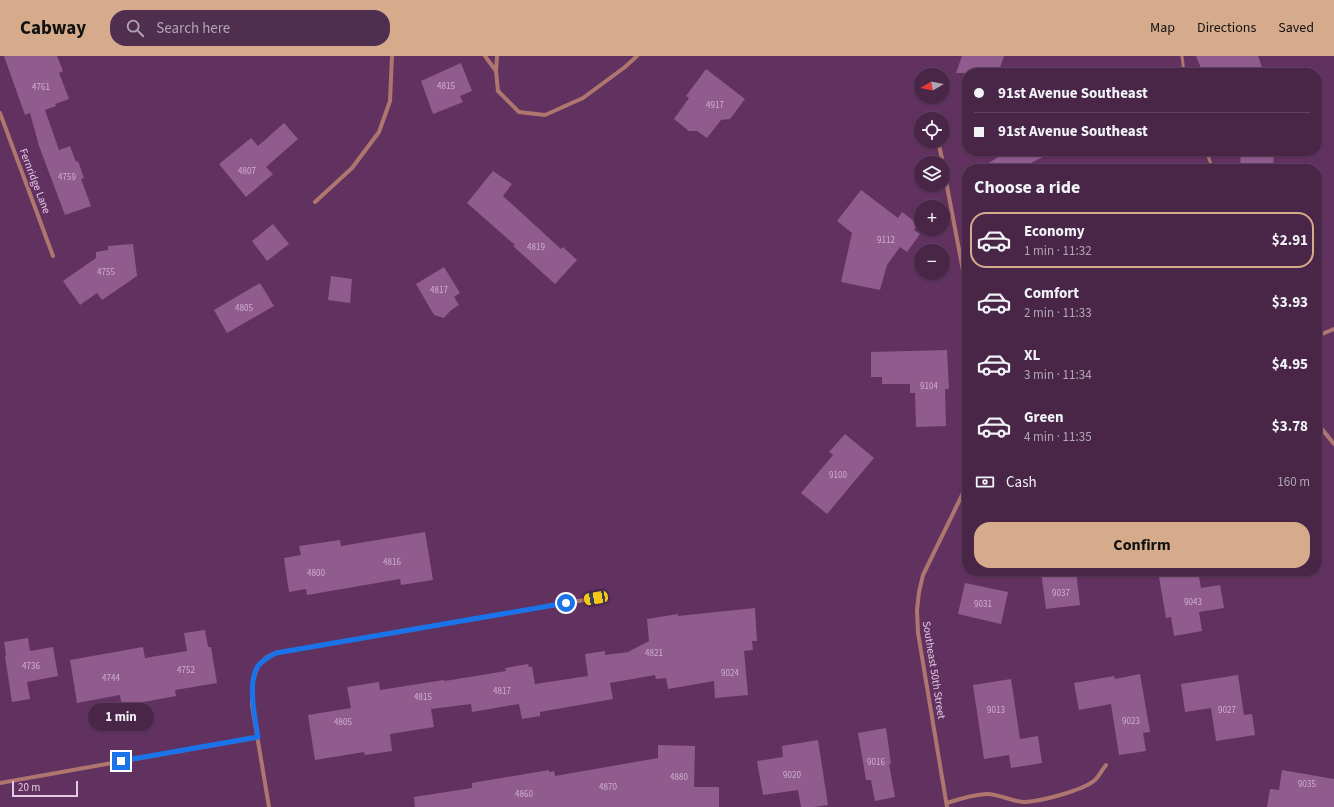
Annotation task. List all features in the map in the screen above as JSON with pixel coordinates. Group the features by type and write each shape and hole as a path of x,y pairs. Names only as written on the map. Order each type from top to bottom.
{"street":[{"path":"315,202 352,168 380,132 390,100 392,56"},
{"path":"485,56 496,71"},
{"path":"497,56 496,71 498,91 519,112 545,115 583,98 625,67 637,56"},
{"name":"Fernridge Lane","path":"0,113 53,256"},
{"path":"948,192 962,265"},
{"path":"1322,334 1334,329"},
{"path":"1322,430 1334,444"},
{"name":"Southeast 50th Street","path":"947,805 918,633 917,610 918,592 923,575 962,495"},
{"path":"269,807 252,705 253,680 258,666 267,657 276,653 596,598"},
{"path":"0,783 258,737"},
{"path":"947,805 968,797 987,794 1024,802 1044,799 1080,789 1095,780 1106,765"}],"lane":[{"path":"1182,56 1183,68"},
{"path":"1208,156 1211,164"}],"building":[{"path":"4,56 57,56 63,71 59,73 69,99 55,104 56,106 45,110 59,150 70,146 76,162 78,161 84,178 81,179 91,206 65,215 39,146 30,113 25,115"},
{"path":"962,56 1004,56 1000,68 962,68 962,73 956,73"},
{"path":"1196,56 1258,56 1262,68 1201,68"},
{"path":"461,63 472,91 460,96 463,102 433,114 421,81"},
{"path":"706,69 745,99 730,119 721,120 707,138 697,131 689,131 674,119 689,98 686,96"},
{"path":"284,123 298,139 266,167 273,174 246,197 219,164 251,138 258,146"},
{"path":"1000,156 1044,156 1031,163 1032,164 987,164"},
{"path":"1241,156 1274,156 1273,164 1240,164"},
{"path":"493,171 512,184 503,196 561,249 563,247 577,260 555,284 513,246 515,245 467,203"},
{"path":"861,190 898,218 902,212 914,221 914,236 919,236 907,252 900,247 887,265 880,290 841,282 852,233 837,221"},
{"path":"273,224 289,244 267,261 252,241"},
{"path":"133,244 137,276 102,300 97,293 80,305 63,281 96,258 96,252 108,250 108,246"},
{"path":"444,267 460,293 454,297 459,305 450,311 444,318 434,315 416,284"},
{"path":"331,276 352,279 350,303 328,300"},
{"path":"260,283 274,306 227,333 214,310"},
{"path":"947,350 949,389 945,389 946,426 916,427 915,393 910,393 910,384 882,384 882,377 871,377 871,352"},
{"path":"845,434 874,458 827,514 801,493 833,455 829,452"},
{"path":"425,532 433,580 401,585 400,579 307,595 306,589 289,592 284,558 301,555 299,546 340,540 341,546"},
{"path":"1042,576 1077,576 1080,605 1046,609"},
{"path":"1159,576 1199,576 1201,588 1220,585 1224,608 1199,612 1202,631 1174,636 1171,617 1166,618"},
{"path":"965,583 1008,592 1001,624 958,614"},
{"path":"755,608 757,641 752,641 753,650 744,651 748,695 715,698 714,681 668,689 666,678 656,679 655,675 610,683 613,699 540,712 540,716 522,719 519,704 472,712 471,704 431,709 434,727 390,734 392,751 365,755 364,752 315,760 308,715 351,708 347,687 379,682 380,690 506,671 505,668 528,664 529,667 532,667 535,684 588,676 585,654 605,651 605,655 628,652 649,641 647,619 678,614 678,616"},
{"path":"205,630 208,647 211,647 217,683 175,690 176,696 122,706 120,695 77,703 70,660 143,647 145,658 187,651 184,633"},
{"path":"28,638 30,651 53,647 58,676 27,682 30,699 12,702 4,642"},
{"path":"1140,674 1150,732 1143,733 1146,751 1119,755 1111,704 1079,710 1074,683 1114,676 1115,679"},
{"path":"1238,675 1244,715 1252,714 1255,735 1216,741 1211,708 1185,712 1181,684"},
{"path":"1011,679 1020,739 1038,736 1042,763 1011,768 1009,755 984,759 973,685"},
{"path":"886,728 891,764 889,764 895,797 875,801 871,780 866,780 858,733"},
{"path":"818,740 828,805 801,807 798,790 763,795 757,761 783,757 782,746"},
{"path":"658,745 695,746 694,787 719,787 719,807 415,807 414,797 472,788 472,783 549,770 549,772 554,771 555,776 658,758"},
{"path":"1282,770 1334,779 1334,807 1267,807 1270,789 1279,790"}],"route":[{"path":"121,761 258,737 252,705 253,680 258,666 267,657 276,653 566,603"}]}
